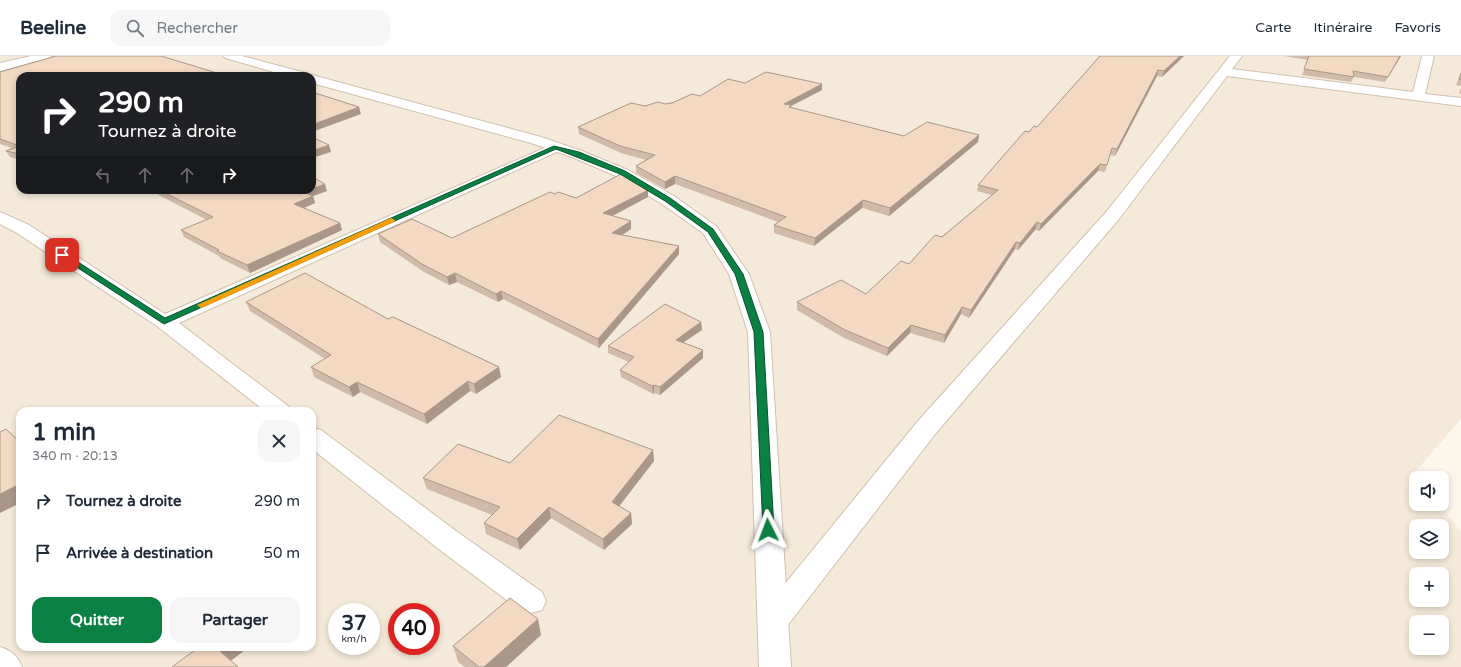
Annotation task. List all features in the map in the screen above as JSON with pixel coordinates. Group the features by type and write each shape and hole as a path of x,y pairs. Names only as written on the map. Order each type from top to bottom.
{"street":[{"path":"0,67 45,56"},
{"path":"229,56 287,72"},
{"path":"773,621 927,427 1113,215 1236,56"},
{"path":"1418,97 1428,56"},
{"path":"1223,72 1461,102"},
{"path":"316,80 556,147 622,172 668,200 710,230 739,274 759,332 775,667"},
{"path":"164,322 556,147"},
{"path":"0,217 24,229 164,322 275,407"},
{"path":"316,439 446,539 531,601"},
{"path":"0,661 6,667"}],"shaded area":[{"path":"0,56 1461,56 1461,419 1416,471 1409,471 1409,511 1445,511 1461,532 1461,667 0,667"}],"building":[{"path":"56,56 161,56 214,72 16,72 16,145 0,139 0,72"},
{"path":"1100,56 1180,56 1164,71 1158,70 1117,149 1112,148 1107,165 1100,164 1041,224 1037,222 1020,243 1016,242 971,310 962,307 945,335 911,325 888,348 845,330 797,302 841,280 866,294 901,261 909,264 935,235 942,237 998,190 978,185 1025,131 1029,132 1034,126 1037,127"},
{"path":"1309,56 1400,56 1388,77 1353,71 1354,77 1304,69"},
{"path":"766,72 822,84 784,104 791,105 789,107 904,136 927,122 979,135 890,208 863,200 815,238 774,225 786,217 675,176 665,182 636,166 655,155 620,146 578,127 631,103 645,106 658,102 665,104 672,103 692,94 700,96 728,79 745,83"},
{"path":"316,93 359,107 316,123"},
{"path":"316,139 329,145 316,150"},
{"path":"16,147 16,153 6,151"},
{"path":"621,174 648,190 603,213 631,221 612,233 679,246 598,339 501,291 496,294 455,273 447,277 422,264 378,234 412,219 452,238 550,192 555,194 558,192 576,198"},
{"path":"316,179 325,184 316,187"},
{"path":"167,194 308,194 313,196 294,204 340,223 247,265 217,251 219,250 181,230 213,217"},
{"path":"305,273 388,319 393,317 499,367 474,384 468,381 424,414 357,382 349,387 311,367 331,355 246,302"},
{"path":"665,304 701,322 676,340 703,350 660,387 654,385 652,386 620,370 634,357 608,346"},
{"path":"559,415 653,450 612,502 631,513 603,539 549,507 517,539 484,523 500,507 423,478 458,444 510,463"},
{"path":"6,429 16,438 16,486 0,494 0,432"},
{"path":"510,598 538,619 484,667 479,667 453,646"},
{"path":"194,651 220,651 238,667 172,667"}],"slow traffic":[{"path":"201,305 391,220"}],"route":[{"path":"62,255 164,322 556,147 577,154 622,172 668,200 710,230 739,274 759,332 768,530"}]}
